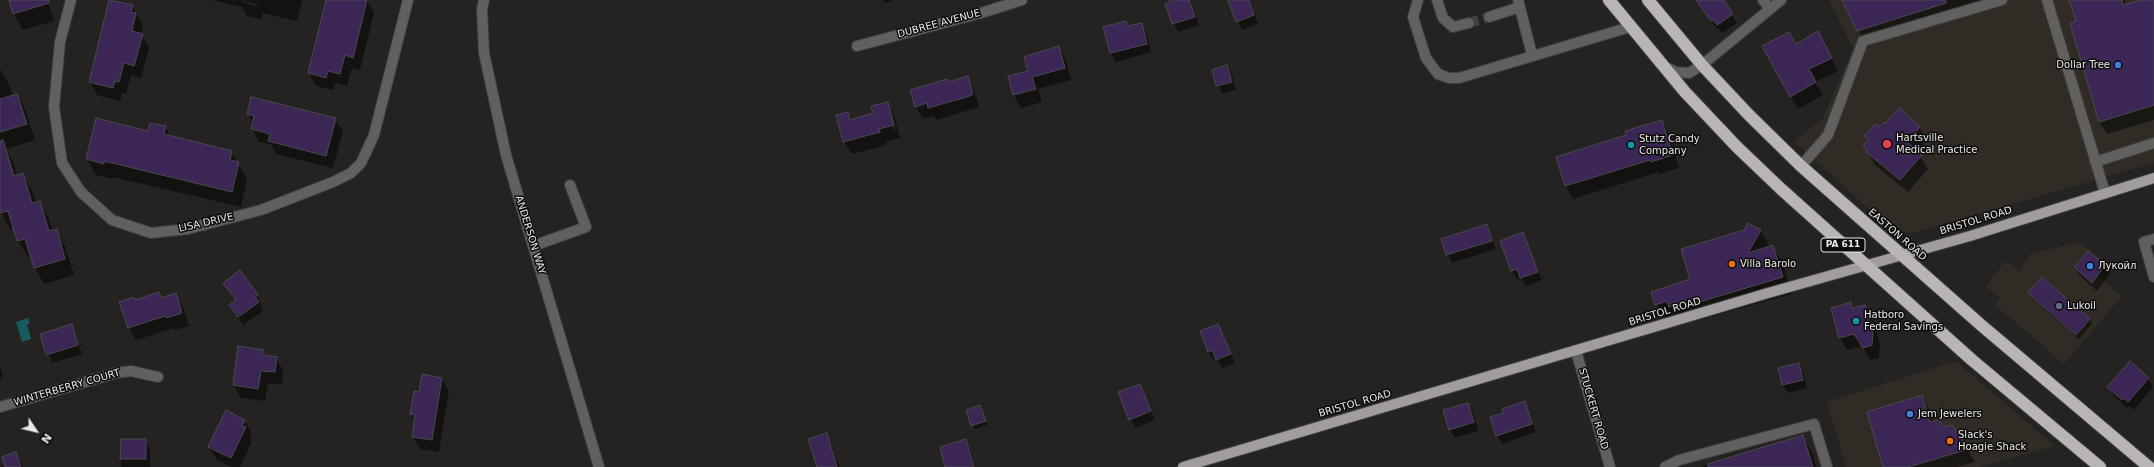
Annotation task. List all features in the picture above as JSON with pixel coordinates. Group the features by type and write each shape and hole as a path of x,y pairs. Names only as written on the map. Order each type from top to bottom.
{"highway":[{"name":"PA 611","path":"1609,0 1662,66 1737,147 1972,360 2100,467"},
{"name":"EASTON ROAD","path":"1648,0 1702,65 1749,115 1801,166 1901,255 2149,467"}],"main road":[{"name":"BRISTOL ROAD","path":"1183,467 1768,293 1867,266 2154,178"}],"street":[{"name":"LISA DRIVE","path":"71,0 60,42 54,107 62,163 81,192 112,220 151,233 188,229 261,210 350,174 360,163 374,135 408,0"},
{"name":"ANDERSON WAY","path":"484,0 482,9 484,53 506,155 599,467"},
{"name":"DUBREE AVENUE","path":"857,46 981,13 1022,0"},
{"path":"1418,0 1413,17 1426,58 1432,68 1442,77 1459,78 1630,26"},
{"path":"1437,0 1443,18 1453,27 1469,23"},
{"path":"1763,0 1770,9"},
{"path":"1662,66 1676,72 1689,73 1702,65 1781,0"},
{"path":"1801,166 1828,135 1863,41 2002,0"},
{"path":"2047,0 2105,193"},
{"path":"1489,16 1519,3 1532,56"},
{"path":"2096,162 2154,143"},
{"path":"533,246 586,227 570,185"},
{"path":"2154,239 2144,242 2154,277"},
{"name":"STUCKERT ROAD","path":"1576,351 1610,467"},
{"name":"WINTERBERRY COURT","path":"0,407 116,373 131,371 158,378"},
{"path":"1665,467 1679,460 1814,424 1827,467"}],"shaded area":[{"path":"1829,0 2154,0 2154,163 1913,233 1893,231 1794,141 1822,120 1853,48"},
{"path":"2080,242 2106,264 2098,275 2122,296 2064,364 1995,305 2000,297 1986,287 2005,261 2019,271 2030,254"},
{"path":"1956,361 2055,446 1979,467 1846,467 1827,402"}],"water":[{"path":"28,318 30,323 27,324 31,339 22,342 16,322"}],"building":[{"path":"9,0 48,0 49,3 13,14"},
{"path":"109,0 133,5 131,12 136,13 132,31 143,34 134,66 124,63 119,82 115,81 113,88 89,82"},
{"path":"326,0 367,0 353,58 345,55 340,74 328,71 326,78 308,73"},
{"path":"1169,0 1189,0 1195,17 1172,24 1165,4 1170,3"},
{"path":"1228,0 1249,0 1254,15 1236,22"},
{"path":"1696,0 1724,0 1733,14 1717,25 1713,20 1711,21"},
{"path":"1842,0 1946,0 1946,3 1857,31"},
{"path":"2069,0 2122,0 2123,5 2142,0 2154,0 2154,105 2099,122 2070,23 2076,21"},
{"path":"1126,21 1128,26 1142,23 1147,44 1110,53 1103,27"},
{"path":"1818,31 1832,58 1809,69 1816,82 1790,97 1762,46 1789,32 1796,44"},
{"path":"1059,46 1065,68 1032,77 1036,89 1013,95 1008,76 1028,71 1024,57"},
{"path":"1227,65 1232,82 1216,86 1212,70"},
{"path":"968,76 973,94 970,96 928,108 927,103 915,107 910,90 947,79 948,82"},
{"path":"17,94 27,124 0,132 0,99"},
{"path":"251,97 336,118 326,156 268,141 270,134 251,129 254,116 247,114"},
{"path":"888,102 894,125 879,129 880,132 843,142 836,115 848,112 850,120 873,113 871,106"},
{"name":"Hartsville Medical Practice","path":"1899,108 1920,127 1907,142 1922,155 1900,180 1866,152 1868,151 1863,146 1869,140 1864,136 1875,124 1879,127 1884,122 1885,124"},
{"path":"96,118 148,131 150,123 166,126 164,134 232,151 230,160 239,162 232,192 104,161 104,164 86,159"},
{"name":"Stutz Candy Company","path":"1662,120 1673,155 1651,162 1650,160 1565,186 1556,157 1626,135 1625,131"},
{"path":"3,140 14,176 23,173 32,203 40,201 49,231 57,229 65,259 34,268 25,239 17,241 8,211 0,213 0,141"},
{"name":"Villa Barolo","path":"1748,223 1761,230 1748,253 1773,245 1783,277 1686,306 1684,302 1669,307 1667,301 1655,305 1651,292 1690,279 1681,249 1744,230"},
{"path":"1487,224 1492,241 1446,255 1441,239"},
{"path":"1523,232 1538,272 1520,278 1517,269 1511,271 1500,241"},
{"name":"Лукойл","path":"2088,251 2105,265 2092,283 2074,267"},
{"path":"240,270 258,295 255,297 259,302 238,317 229,305 236,300 223,283"},
{"name":"Lukoil","path":"2042,277 2090,319 2076,335 2028,293"},
{"path":"159,292 161,298 176,293 182,313 166,318 165,316 128,328 119,302 134,297 135,300"},
{"name":"Hatboro Federal Savings","path":"1851,302 1852,308 1865,305 1873,331 1872,345 1863,348 1854,334 1839,338 1831,308"},
{"path":"72,324 78,345 46,355 40,334"},
{"path":"1218,324 1231,354 1216,360 1212,350 1208,352 1200,331"},
{"path":"238,346 264,350 264,355 277,357 275,372 261,371 258,389 233,385"},
{"path":"2130,361 2149,378 2128,402 2124,398 2122,400 2107,387"},
{"path":"1799,363 1803,380 1782,385 1778,368"},
{"path":"422,374 442,378 432,440 412,437 415,415 410,414 414,391 419,392"},
{"path":"1140,384 1151,411 1129,420 1118,392"},
{"path":"1922,395 1930,422 1939,420 1944,427 1952,425 1969,449 1908,467 1883,467 1867,412"},
{"path":"1525,401 1532,424 1496,436 1490,417 1503,413 1502,409"},
{"path":"1468,403 1474,422 1449,430 1443,410"},
{"path":"980,405 986,421 971,426 966,410"},
{"path":"226,410 245,420 242,426 246,427 231,458 208,447"},
{"path":"827,433 837,467 817,467 808,439"},
{"path":"1803,435 1813,467 1708,467 1708,464"},
{"path":"121,439 146,439 146,459 120,459"},
{"path":"966,439 974,467 945,467 940,447"},
{"path":"16,452 21,467 5,467 2,457"}],"tunnel":[{"path":"1469,23 1489,17"}],"place":[{"name":"Dollar Tree","path":"2118,65"},
{"name":"Hartsville Medical Practice","path":"1887,144"},
{"name":"Stutz Candy Company","path":"1631,145"},
{"name":"Villa Barolo","path":"1732,264"},
{"name":"Лукойл","path":"2090,266"},
{"name":"Lukoil","path":"2059,306"},
{"name":"Hatboro Federal Savings","path":"1856,321"},
{"name":"Jem Jewelers","path":"1910,414"},
{"name":"Slack's Hoagie Shack","path":"1950,441"}]}
